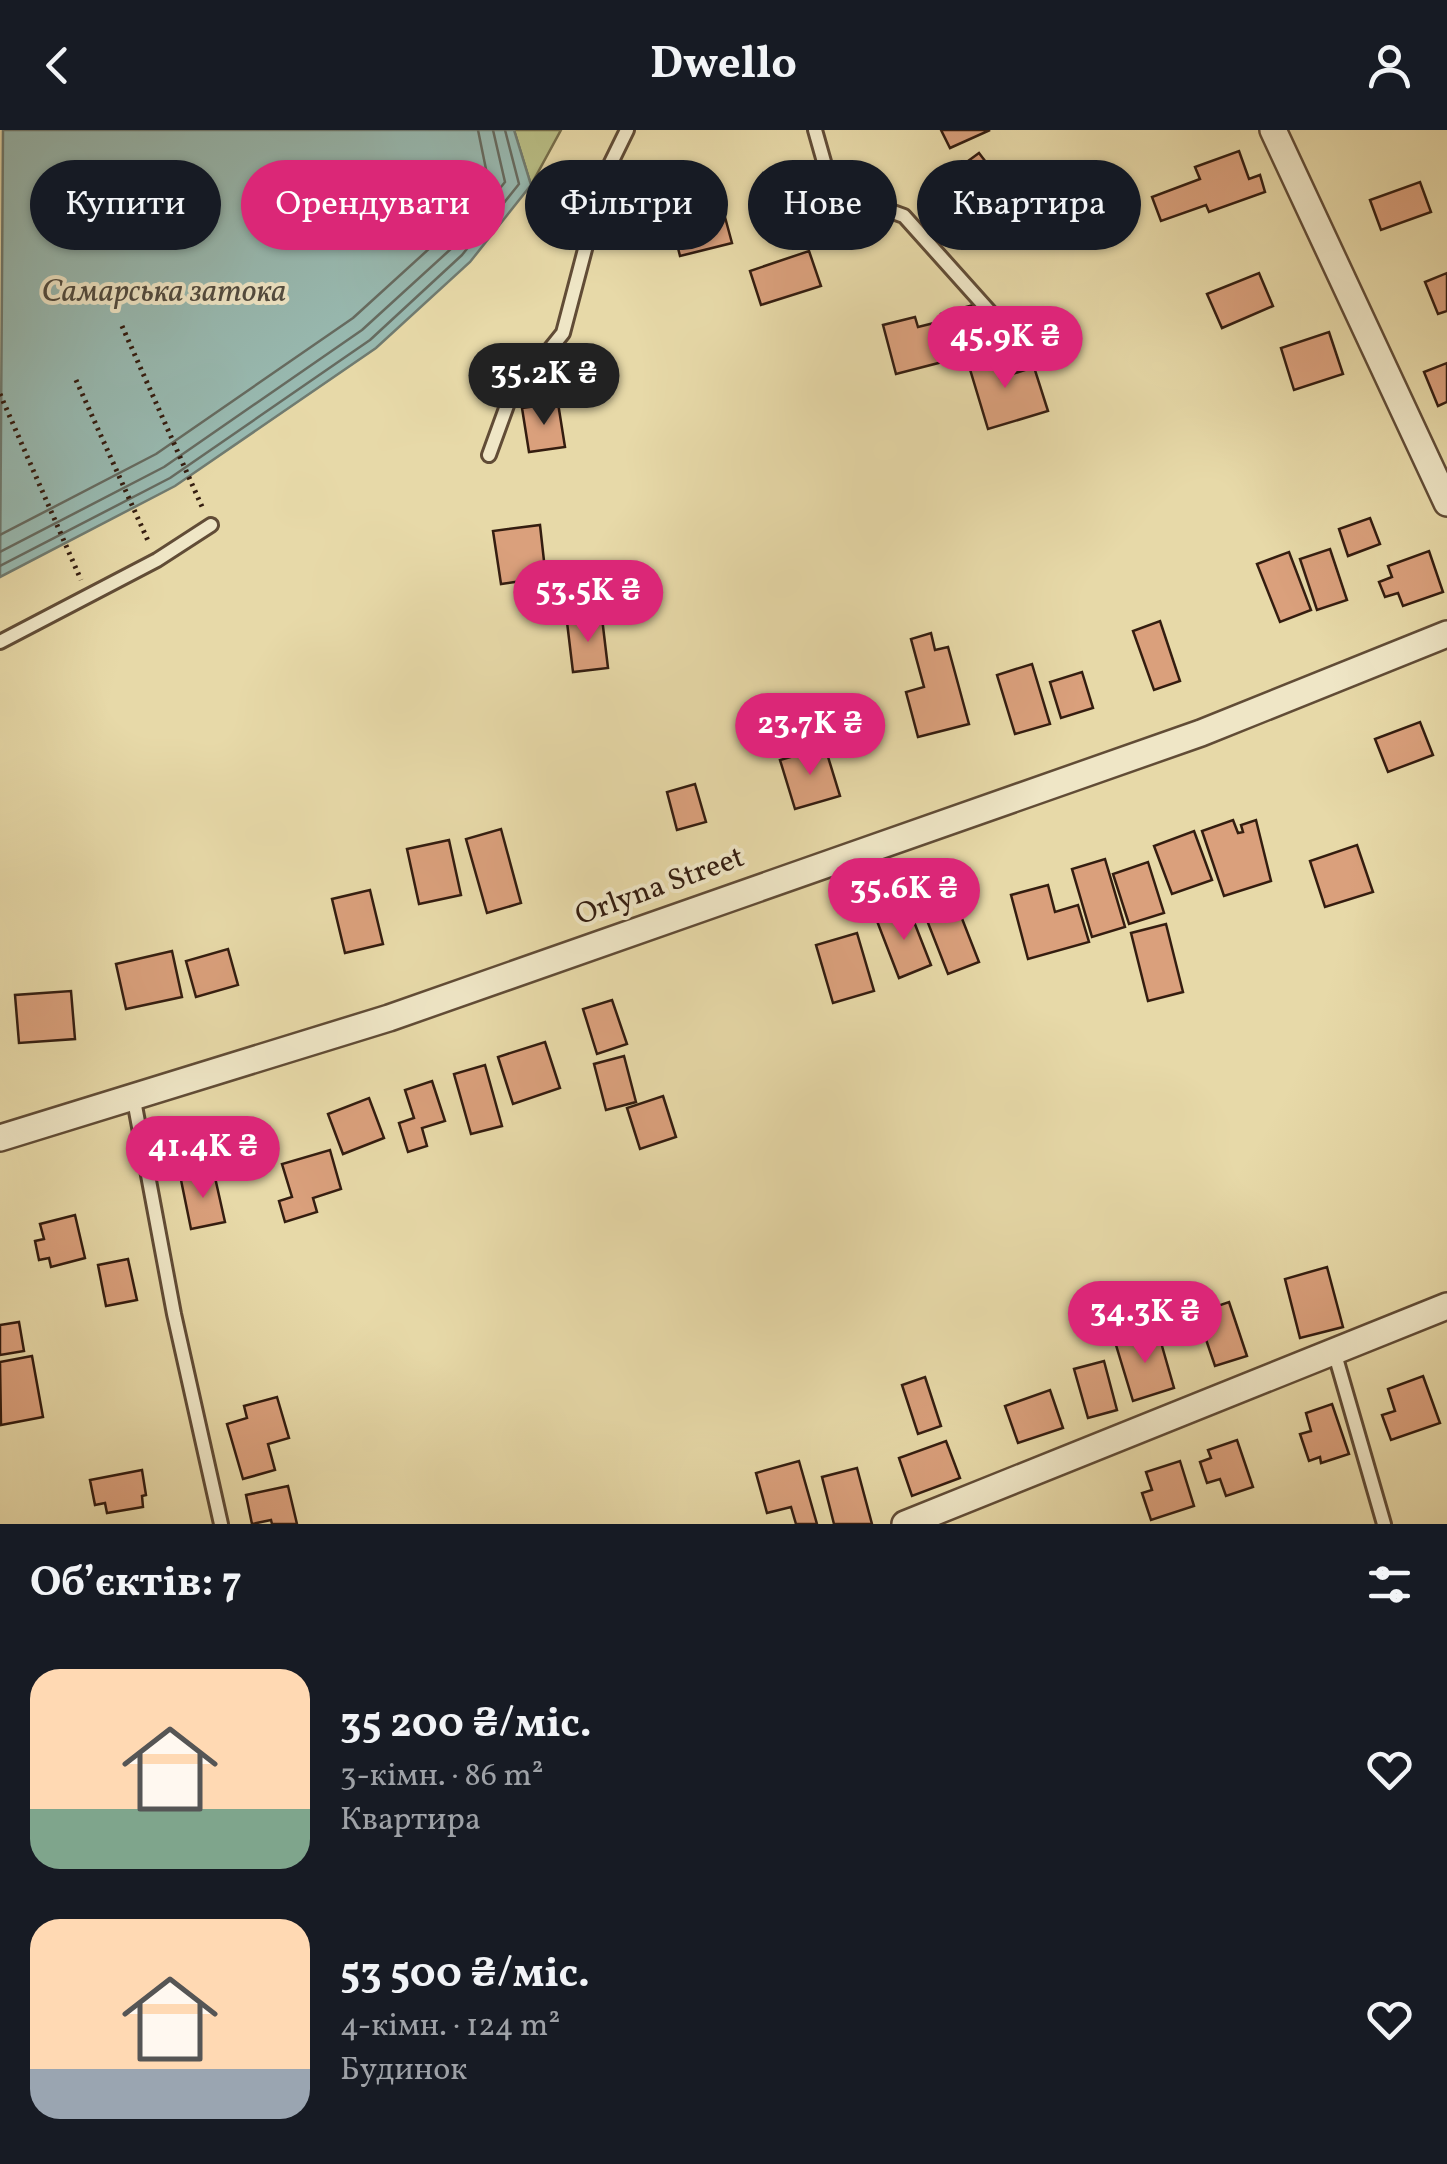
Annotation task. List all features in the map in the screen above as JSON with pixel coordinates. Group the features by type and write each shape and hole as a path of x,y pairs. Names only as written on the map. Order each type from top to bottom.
{"street":[{"path":"1273,130 1447,503"},
{"name":"Orlyna Street","path":"0,1138 389,1018 1201,734 1447,634"},
{"path":"905,1524 1447,1306"}],"lane":[{"path":"490,455 509,400 562,334 604,177 628,130"},
{"path":"815,130 832,190 904,216 990,312"},
{"path":"0,642 157,560 211,525"},
{"path":"133,1095 222,1524"},
{"path":"1334,1351 1384,1524"}],"path":[{"path":"122,326 211,525"},
{"path":"76,380 157,560"},
{"path":"0,394 88,596"}],"green space":[{"path":"514,130 561,130 545,160 525,160 525,166"}],"water":[{"name":"Самарська затока","path":"3,130 514,130 525,166 525,193 505,218 505,160 241,160 241,250 480,250 376,348 175,486 0,577"}],"building":[{"path":"941,130 990,130 950,148"},
{"path":"1239,151 1249,179 1260,175 1265,192 1209,212 1206,205 1161,221 1152,197 1200,179 1195,167"},
{"path":"1420,182 1431,212 1381,230 1370,200"},
{"path":"678,250 704,250 680,256"},
{"path":"809,251 821,286 761,305 750,271"},
{"path":"1259,273 1273,306 1222,328 1207,294"},
{"path":"1447,273 1447,311 1438,314 1425,282"},
{"path":"973,305 975,314 984,312 989,330 963,337 965,344 947,348 950,360 896,374 883,325 915,317 918,327 942,321 941,314"},
{"path":"1329,332 1343,374 1294,390 1281,348"},
{"path":"991,349 1000,378 1034,367 1048,411 988,429 966,356"},
{"path":"1447,363 1447,402 1438,406 1424,372"},
{"path":"558,403 565,447 529,452 522,408"},
{"path":"1370,518 1380,544 1348,556 1339,529"},
{"path":"540,525 549,606 526,609 522,581 501,584 493,531"},
{"path":"1330,549 1347,600 1317,610 1300,559"},
{"path":"1429,551 1443,592 1403,606 1398,593 1385,597 1379,582 1392,577 1388,566"},
{"path":"1289,552 1311,610 1280,622 1257,564"},
{"path":"602,618 608,668 573,672 567,622"},
{"path":"1160,621 1180,681 1154,690 1133,631"},
{"path":"931,633 935,650 948,647 969,724 918,737 906,692 924,687 911,639"},
{"path":"1032,664 1050,724 1015,734 997,675"},
{"path":"1082,672 1093,708 1061,718 1050,682"},
{"path":"1420,722 1433,755 1388,772 1375,739"},
{"path":"825,747 840,796 795,809 780,760"},
{"path":"695,784 706,822 677,830 667,792"},
{"path":"1233,820 1238,833 1243,832 1241,825 1256,820 1271,881 1224,896 1202,831"},
{"path":"501,829 521,903 487,913 466,839"},
{"path":"1194,831 1212,880 1172,894 1154,846"},
{"path":"449,840 461,895 419,904 407,849"},
{"path":"1357,845 1373,892 1325,907 1310,861"},
{"path":"1105,859 1125,927 1092,937 1072,869"},
{"path":"1148,862 1164,913 1129,924 1113,874"},
{"path":"1048,885 1055,912 1078,905 1089,942 1028,959 1011,895"},
{"path":"370,890 383,944 345,953 332,899"},
{"path":"952,893 979,962 948,974 921,905"},
{"path":"909,909 931,965 899,978 877,921"},
{"path":"1166,924 1183,992 1148,1001 1131,933"},
{"path":"857,933 874,991 833,1003 816,945"},
{"path":"228,949 238,985 196,997 186,961"},
{"path":"172,951 182,997 126,1009 116,964"},
{"path":"71,991 75,1039 19,1043 15,995"},
{"path":"612,1000 627,1044 597,1054 583,1009"},
{"path":"545,1042 560,1088 513,1104 498,1057"},
{"path":"624,1056 636,1102 606,1110 594,1064"},
{"path":"485,1065 502,1126 471,1134 454,1074"},
{"path":"432,1081 445,1121 422,1128 427,1146 408,1152 399,1123 414,1118 405,1090"},
{"path":"663,1096 676,1137 640,1149 627,1108"},
{"path":"369,1098 384,1138 343,1154 328,1114"},
{"path":"330,1150 341,1189 313,1198 317,1212 285,1222 279,1201 292,1197 282,1164"},
{"path":"214,1173 225,1222 191,1229 181,1180"},
{"path":"75,1215 85,1258 51,1267 49,1258 39,1260 35,1241 44,1239 40,1224"},
{"path":"128,1259 137,1300 106,1306 98,1265"},
{"path":"1327,1267 1343,1327 1300,1338 1285,1279"},
{"path":"1229,1302 1247,1356 1215,1366 1197,1313"},
{"path":"19,1322 24,1351 0,1355 0,1325"},
{"path":"1158,1332 1174,1388 1133,1401 1116,1345"},
{"path":"32,1356 43,1417 1,1425 0,1362"},
{"path":"1104,1361 1117,1410 1088,1418 1074,1369"},
{"path":"1423,1376 1440,1423 1391,1440 1382,1415 1395,1411 1388,1389"},
{"path":"925,1377 941,1426 918,1434 902,1385"},
{"path":"1050,1390 1063,1428 1018,1443 1005,1406"},
{"path":"277,1397 289,1438 268,1444 275,1470 243,1479 227,1424 247,1418 244,1406"},
{"path":"1332,1404 1349,1454 1321,1463 1320,1457 1309,1461 1300,1434 1311,1431 1306,1413"},
{"path":"1237,1440 1253,1487 1226,1496 1220,1479 1207,1483 1200,1462 1211,1458 1208,1450"},
{"path":"946,1441 960,1478 912,1496 899,1458"},
{"path":"799,1461 817,1524 796,1524 791,1507 767,1513 756,1473"},
{"path":"1180,1461 1194,1506 1151,1520 1142,1493 1152,1490 1146,1472"},
{"path":"857,1468 872,1524 834,1524 822,1477"},
{"path":"142,1470 146,1495 142,1496 143,1507 107,1513 105,1503 95,1505 90,1480"},
{"path":"288,1486 297,1524 272,1524 271,1520 252,1524 246,1495"}]}
